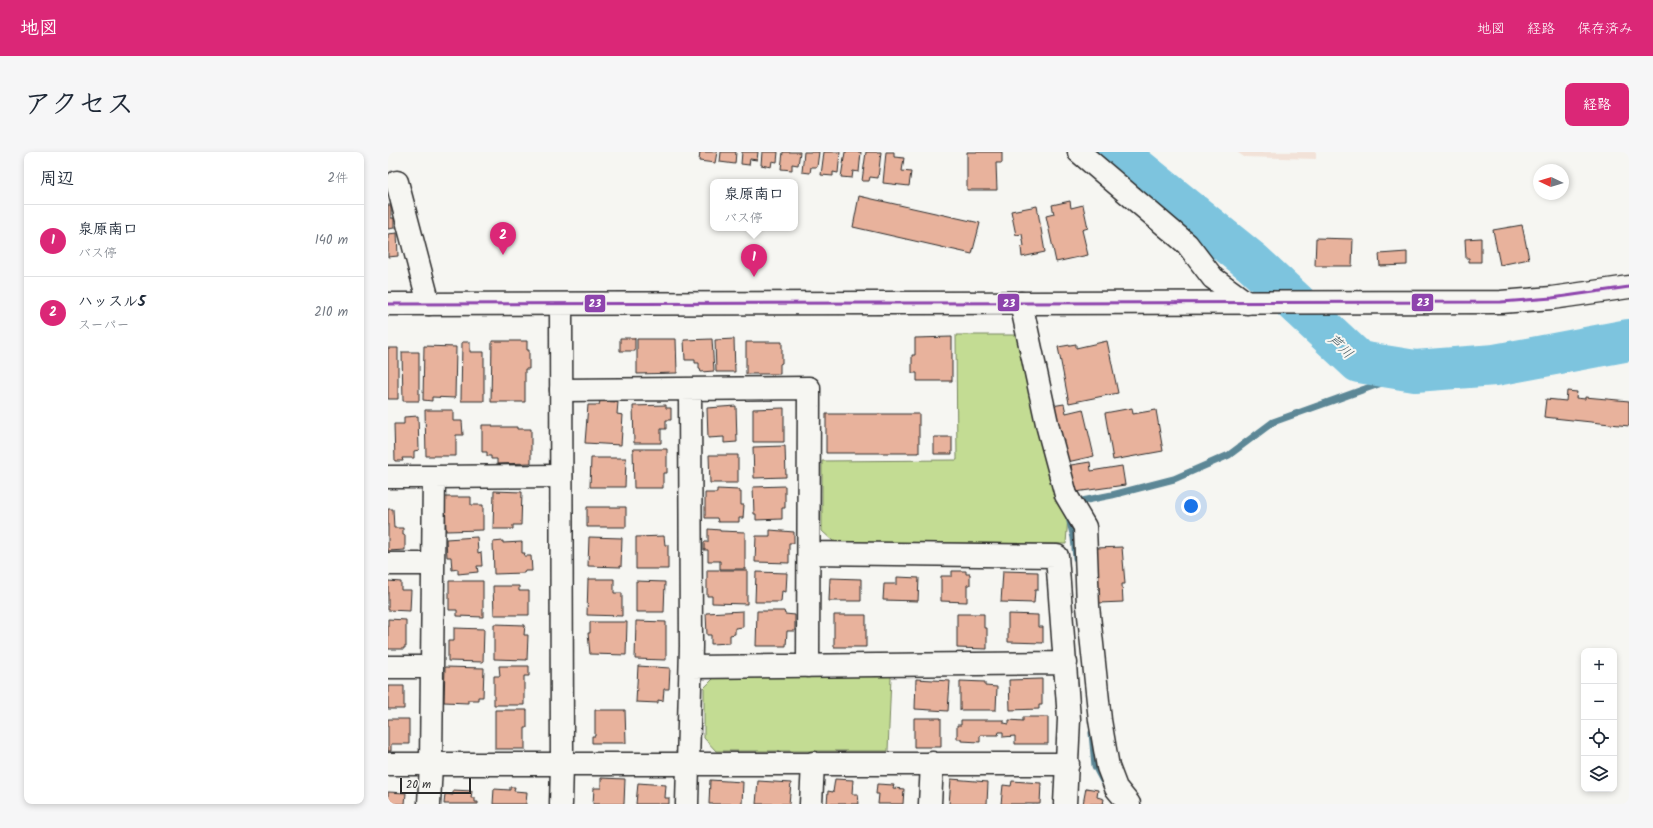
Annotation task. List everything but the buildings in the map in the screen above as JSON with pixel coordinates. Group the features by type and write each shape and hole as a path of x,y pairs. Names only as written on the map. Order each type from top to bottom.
{"street":[{"path":"1079,152 1187,244 1213,278 1247,303"},
{"path":"397,182 429,304"},
{"path":"388,304 1501,302 1552,298 1629,287"},
{"path":"1021,303 1048,428 1066,495 1085,527 1088,606 1100,720 1108,767 1116,788 1129,804"},
{"path":"561,304 561,804"},
{"path":"561,390 810,388 808,666"},
{"path":"687,804 691,667 690,389"},
{"path":"388,476 561,476"},
{"path":"428,804 431,764 434,477"},
{"path":"809,553 1057,556 1069,719 1065,804"},
{"path":"388,564 433,564"},
{"path":"691,667 1066,663"},
{"path":"388,667 432,667"},
{"path":"811,804 813,763"},
{"path":"930,804 932,763"},
{"path":"388,764 1068,764"}],"shaded area":[{"path":"1237,152 1316,152 1316,159 1244,157"}],"green space":[{"path":"956,335 1017,335 1068,516 1066,544 834,542 822,531 822,461 957,460"},
{"path":"888,675 891,677 888,751 716,751 704,738 704,688 715,677"}],"waterway":[{"name":"芦川","path":"1116,152 1253,263 1359,362 1415,371 1495,365 1629,340"},
{"path":"1077,507 1082,501 1174,479 1229,455 1273,422 1415,371"},
{"path":"1071,516 1069,518 1074,538 1076,558"},
{"path":"1092,733 1095,766 1103,781"}],"transit line":[{"name":"23","path":"388,304 1501,302 1552,298 1629,287"}],"place":[{"name":"ハッスル5","path":"503,255"},
{"name":"泉原南口","path":"754,277"}]}
